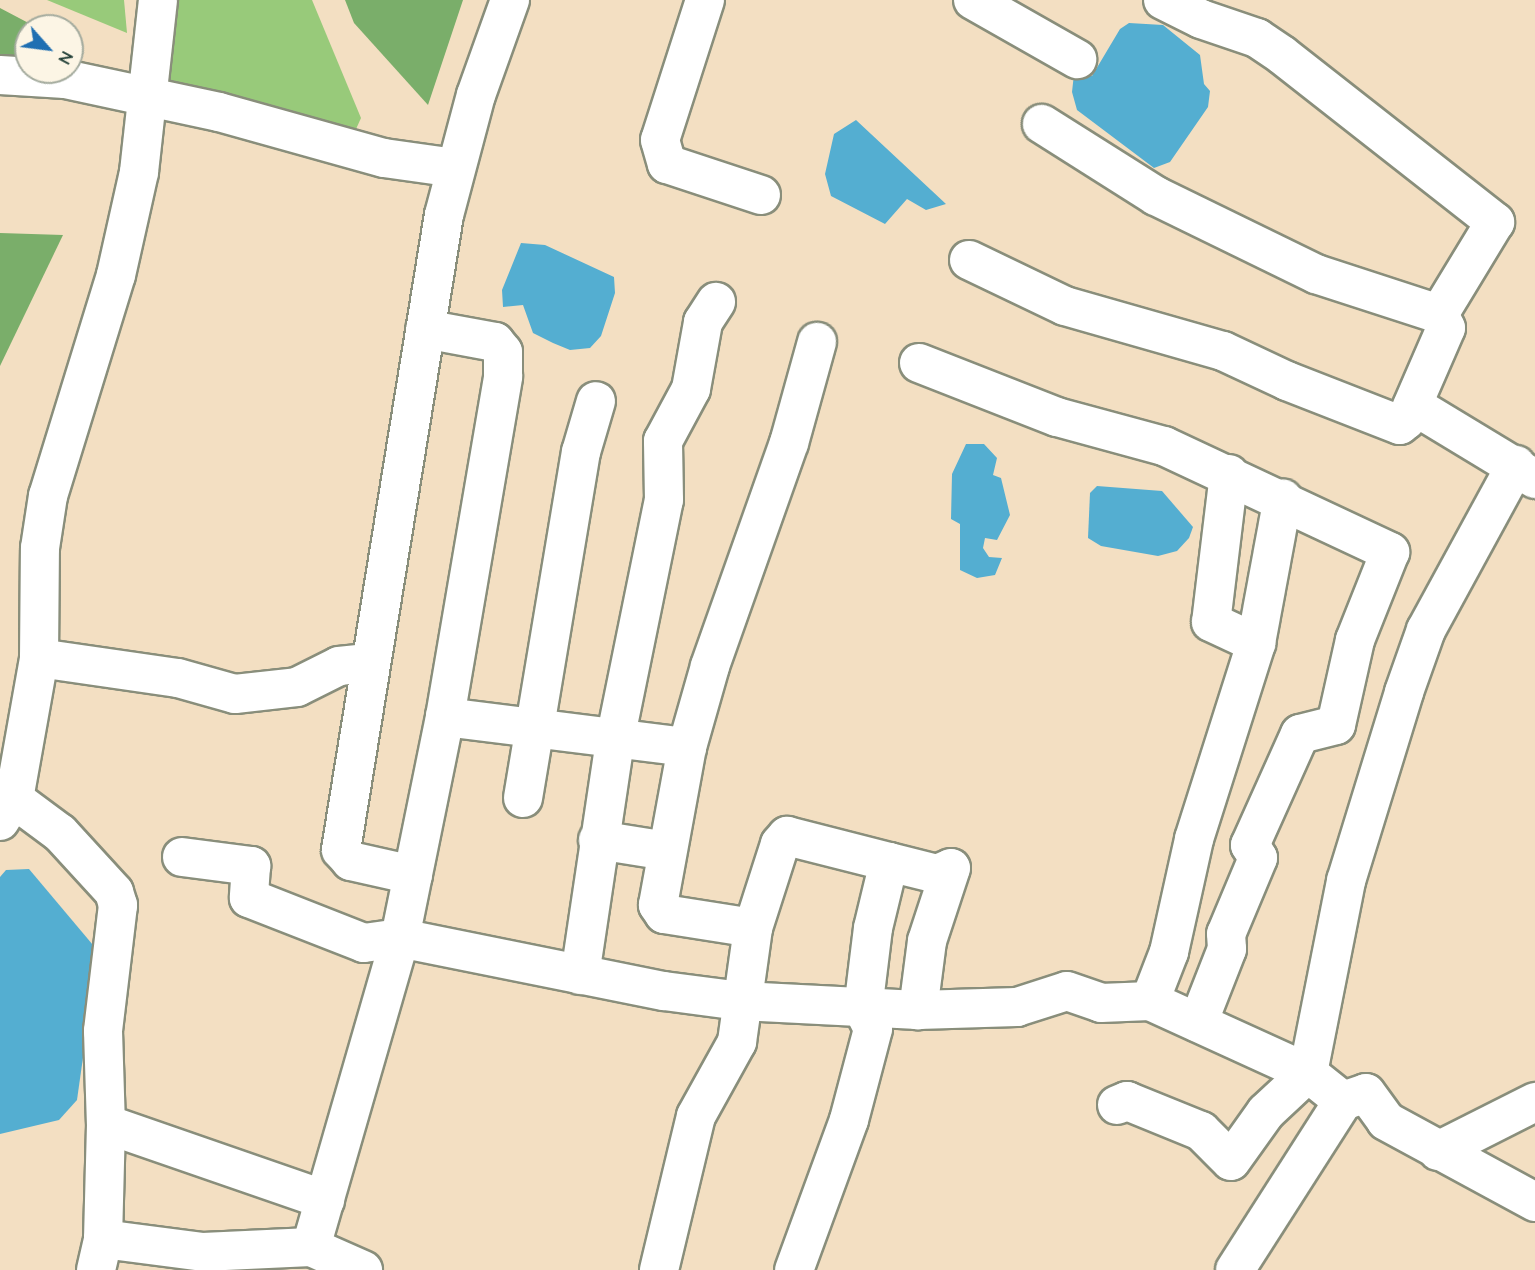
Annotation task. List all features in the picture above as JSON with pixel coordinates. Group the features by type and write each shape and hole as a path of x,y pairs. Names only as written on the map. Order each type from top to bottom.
{"street":[{"path":"158,0 143,99 139,172 116,275 48,496 40,548 39,658 7,810 60,834 114,892 118,905 103,1031 106,1124 99,1254 311,1247 363,1270"},
{"path":"413,875 351,861 341,850 368,663 455,168 510,0"},
{"path":"705,0 660,140 667,164 761,195"},
{"path":"974,0 1077,59"},
{"path":"1163,0 1257,38 1283,55 1495,222 1439,314"},
{"path":"0,75 65,79 143,99 219,111 384,158 455,168"},
{"path":"969,260 1065,306 1223,351 1287,381 1400,425 1413,405 1447,328 1439,314 1316,274 1156,196 1042,124"},
{"path":"580,975 615,740 664,500 663,441 691,390 703,322 716,302"},
{"path":"311,1247 400,938 445,717 497,416 503,352 495,342 425,329"},
{"path":"754,928 664,914 658,905 687,747 710,666 789,443 817,342"},
{"path":"919,363 1057,417 1164,446 1283,498 1390,552 1355,640 1336,725 1300,734 1250,845 1258,858 1226,934 1227,949 1198,1023"},
{"path":"523,798 581,452 596,401"},
{"path":"1117,1105 1127,1101 1200,1131 1230,1161 1266,1112 1308,1073 1346,881 1404,692 1426,631 1526,472 1413,405"},
{"path":"1228,474 1211,622 1256,643"},
{"path":"1150,1001 1168,952 1194,839 1256,643 1283,498"},
{"path":"39,658 178,678 234,694 298,687 338,666 368,663"},
{"path":"445,717 535,731 687,747"},
{"path":"659,1270 696,1116 737,1042 754,928 780,844 787,836 937,874 950,867 927,941 918,1010"},
{"path":"598,840 667,852"},
{"path":"182,858 251,866 249,898 365,943 400,938 580,975 741,1001 863,1009 1017,1007 1067,991 1101,1003 1150,1001 1308,1073 1343,1101"},
{"path":"794,1270 853,1107 873,1029 863,1009 873,928 889,862"},
{"path":"1235,1270 1343,1101 1366,1093 1387,1121 1535,1202"},
{"path":"1438,1151 1535,1102"},
{"path":"106,1124 325,1200"}],"green space":[{"path":"47,0 124,0 127,33 84,14"},
{"path":"166,0 312,0 361,118 352,138 194,98 160,78"},
{"path":"345,0 463,0 428,105 354,23"},
{"path":"0,8 14,15 14,68 0,68"},
{"path":"0,233 63,235 0,366"}],"water":[{"path":"1129,23 1163,25 1200,55 1204,84 1210,91 1208,107 1170,162 1154,168 1077,110 1072,92 1074,74 1092,76 1120,29"},
{"path":"856,120 946,204 926,210 907,199 885,224 831,196 825,174 834,134"},
{"path":"521,243 545,245 614,277 615,293 601,336 590,348 570,350 553,343 533,333 523,305 503,307 502,290"},
{"path":"966,444 984,444 997,458 993,475 1001,478 1010,515 997,540 985,538 983,548 989,557 1002,558 995,575 977,578 960,570 960,524 951,519 952,474"},
{"path":"1097,486 1162,491 1193,527 1189,538 1177,551 1158,556 1101,546 1088,538 1090,493"},
{"path":"29,869 98,951 77,1100 59,1120 0,1134 0,877 6,870"}]}
